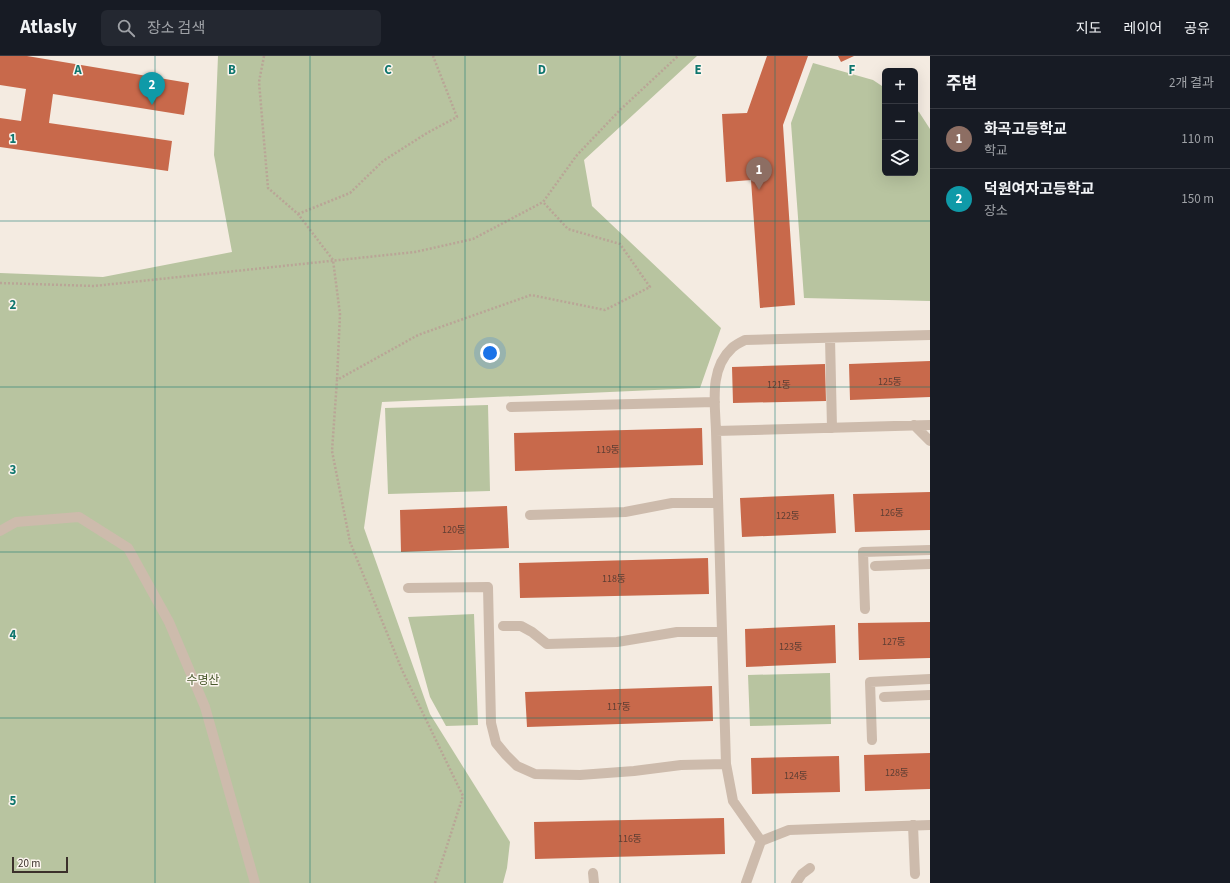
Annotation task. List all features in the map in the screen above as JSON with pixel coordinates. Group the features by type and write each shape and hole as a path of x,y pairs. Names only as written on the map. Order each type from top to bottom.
{"lane":[{"path":"761,840 733,801 726,764 715,378 722,360 732,347 745,340 930,335"},
{"path":"830,338 832,428"},
{"path":"511,407 715,402"},
{"path":"914,425 930,441"},
{"path":"716,431 930,425"},
{"path":"530,515 625,512 672,503 718,502"},
{"path":"0,531 16,522 79,517 128,548 169,622 205,707 255,883"},
{"path":"865,609 863,552 930,550"},
{"path":"874,566 930,564"},
{"path":"408,588 488,586 492,723 496,743 517,766 535,774 580,775 634,771 680,765 726,764"},
{"path":"503,626 521,626 532,632 547,644 617,642 677,632 722,632"},
{"path":"872,740 870,682 930,679"},
{"path":"884,696 930,695"},
{"path":"761,840 789,830 930,824"},
{"path":"913,825 915,874"},
{"path":"746,883 761,840"},
{"path":"796,883 802,874 810,868"}],"path":[{"path":"264,56 259,82 268,188 298,214 333,260 340,314 332,451 350,542 402,670 463,796 435,883"},
{"path":"298,214 350,193 382,161 427,133 457,117 434,56"},
{"path":"0,283 94,286 415,252 473,238 543,202 577,155 620,110 678,56"},
{"path":"336,380 418,335 530,295 605,310 650,287 620,244 568,229 543,202"}],"green space":[{"name":"수명산","path":"218,56 697,56 584,160 592,206 721,328 700,388 382,402 364,528 430,714 510,842 507,868 503,883 0,883 0,273 103,277 232,252 214,155"},
{"path":"813,63 873,80 882,86 882,176 918,176 918,111 919,112 930,129 930,301 804,298 791,123"},
{"path":"488,405 490,491 388,494 385,408"},
{"path":"474,614 478,725 446,726 430,697 408,617"},
{"path":"830,673 831,724 750,726 748,675"}],"building":[{"path":"0,56 27,56 189,83 184,115 53,94 49,123 172,141 168,171 0,147 0,118 21,121 26,89 0,85"},
{"path":"767,56 808,56 783,125 795,305 760,308 751,180 726,182 722,114 747,113"},
{"path":"838,56 854,56 841,62"},
{"path":"930,361 930,397 850,400 849,364"},
{"path":"825,364 826,401 733,403 732,367"},
{"path":"702,428 703,465 515,471 514,433"},
{"path":"930,492 930,530 855,532 853,494"},
{"path":"834,494 836,533 742,537 740,498"},
{"path":"507,506 509,548 401,552 400,510"},
{"path":"708,558 709,594 520,598 519,563"},
{"path":"930,622 930,658 859,660 858,623"},
{"path":"835,625 836,663 746,667 745,629"},
{"path":"712,686 713,721 527,727 525,692"},
{"path":"930,753 930,789 865,791 864,755"},
{"path":"839,756 840,792 752,794 751,758"},
{"path":"724,818 725,854 535,859 534,822"}],"place":[{"name":"덕원여자고등학교","path":"152,105"},
{"name":"화곡고등학교","path":"759,190"}]}
